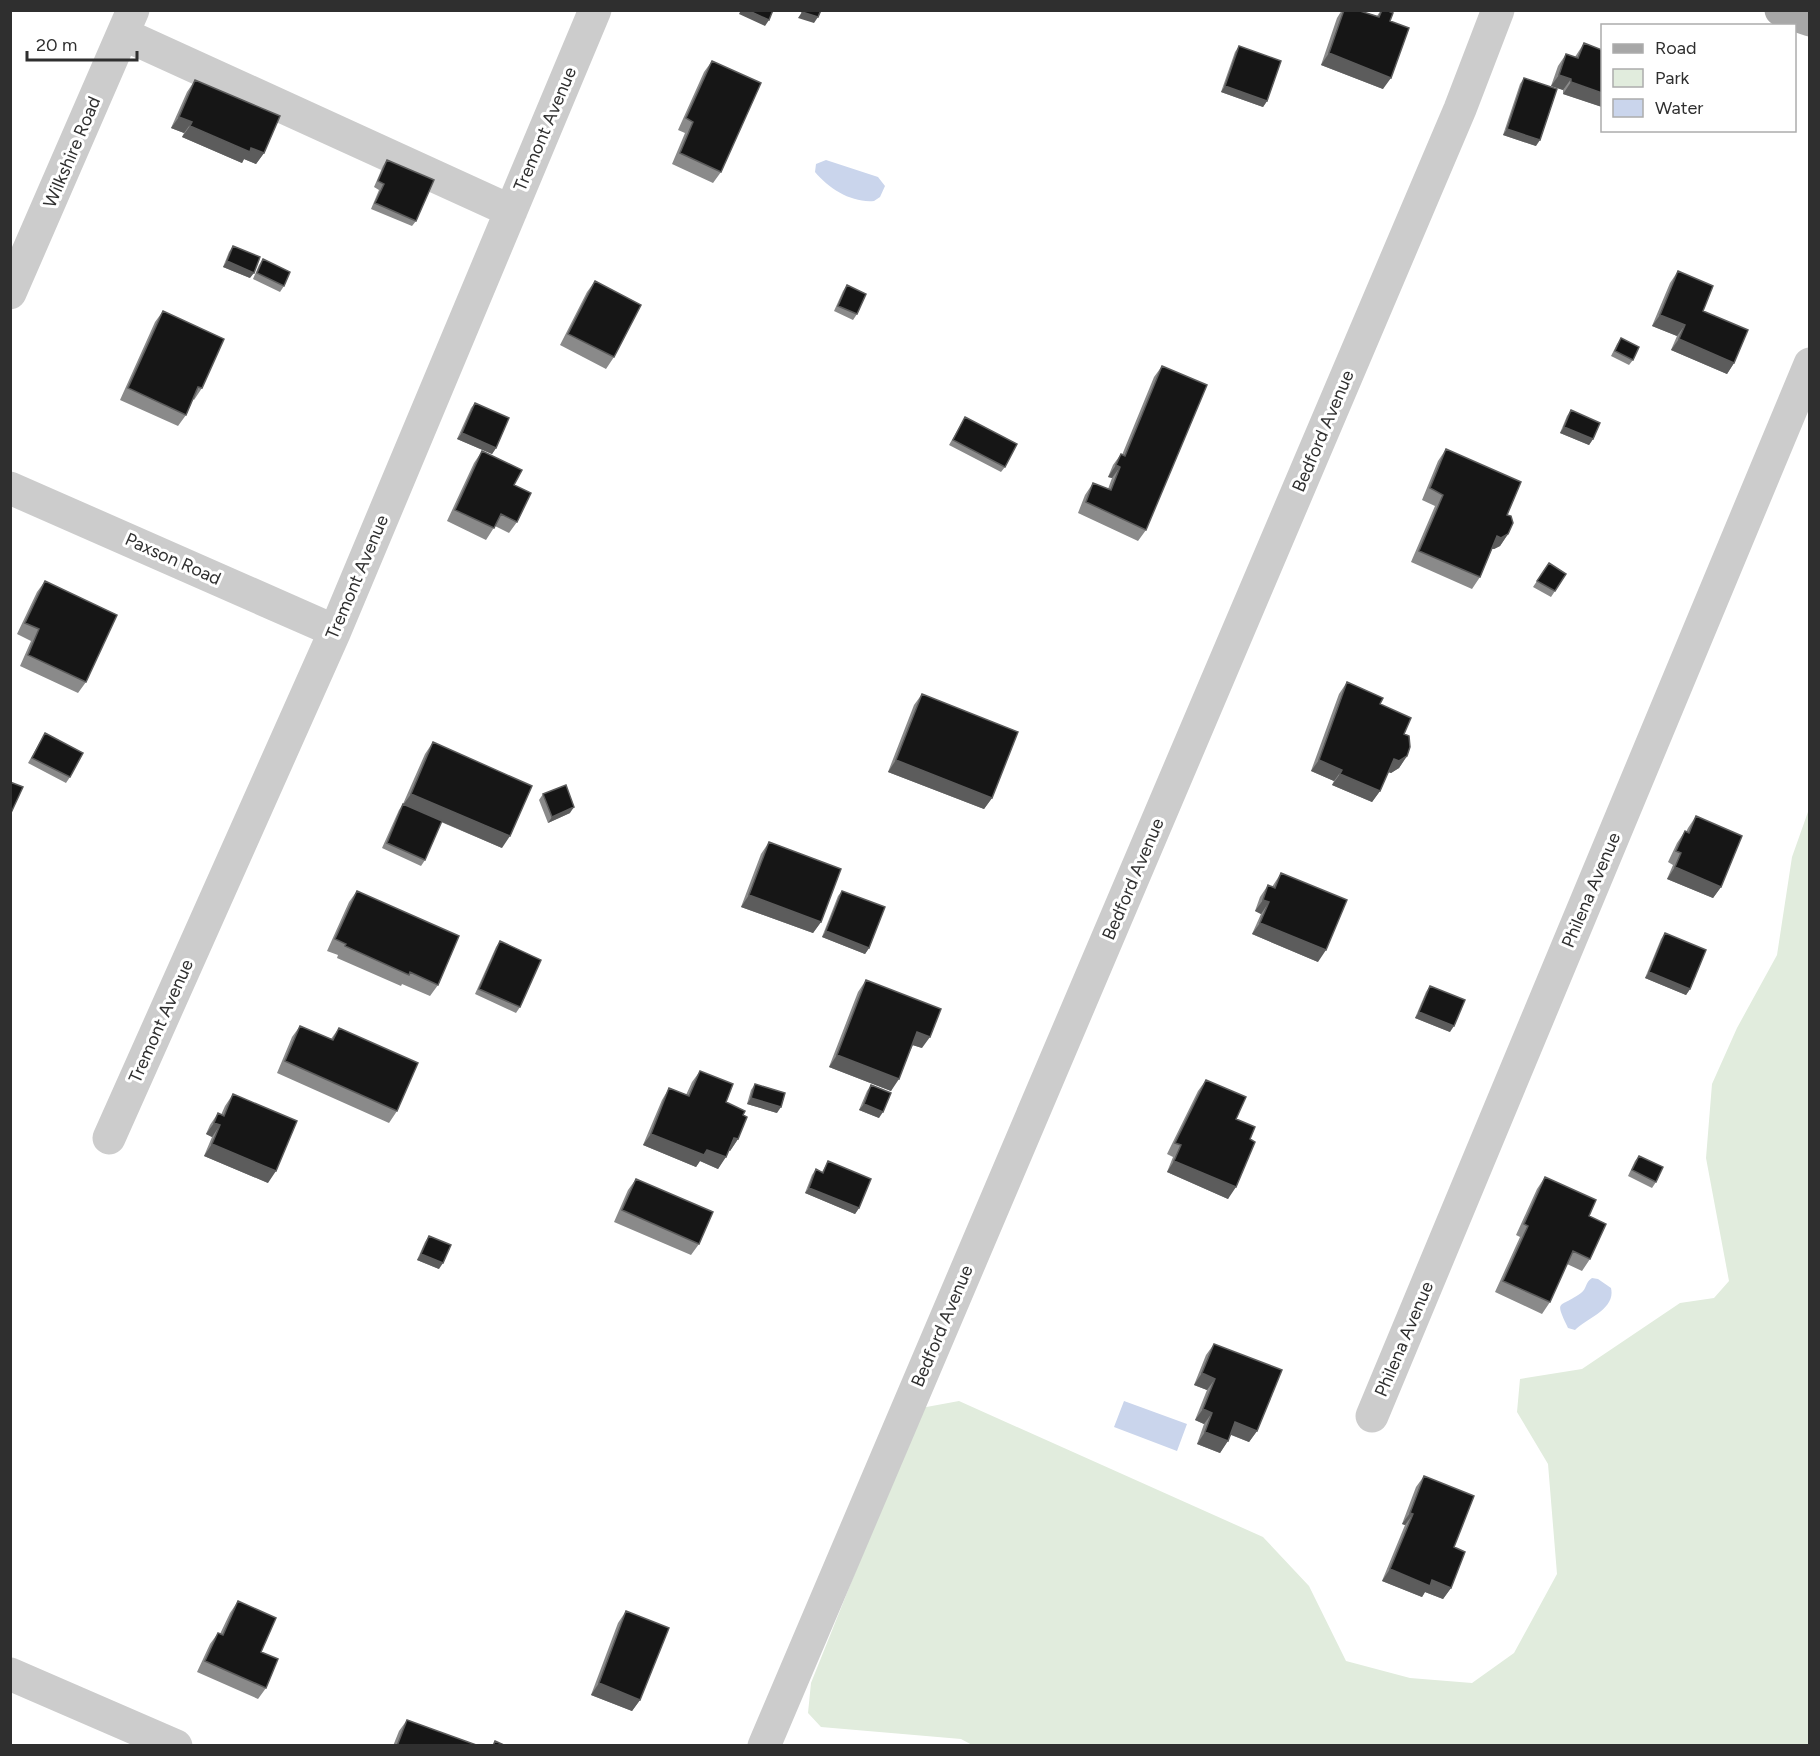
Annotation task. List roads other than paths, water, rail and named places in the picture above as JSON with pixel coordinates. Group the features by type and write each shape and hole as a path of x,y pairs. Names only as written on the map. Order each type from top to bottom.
{"main road":[{"path":"1781,10 1809,20"}],"street":[{"name":"Tremont Avenue","path":"109,1138 335,631 595,10"},
{"name":"Bedford Avenue","path":"764,1746 1460,109 1498,10"},
{"path":"128,22 511,210"},
{"name":"Wilkshire Road","path":"10,293 128,22"},
{"name":"Philena Avenue","path":"1372,1416 1809,364"},
{"name":"Paxson Road","path":"10,488 335,631"},
{"path":"10,1674 176,1746"}],"water":[{"path":"826,160 878,177 885,186 880,197 874,201 857,200 834,189 815,172 816,164"},
{"path":"1592,1278 1598,1279 1611,1288 1609,1302 1575,1330 1568,1328 1561,1312 1561,1305 1583,1291"},
{"path":"1124,1401 1187,1424 1177,1451 1114,1427"}]}
